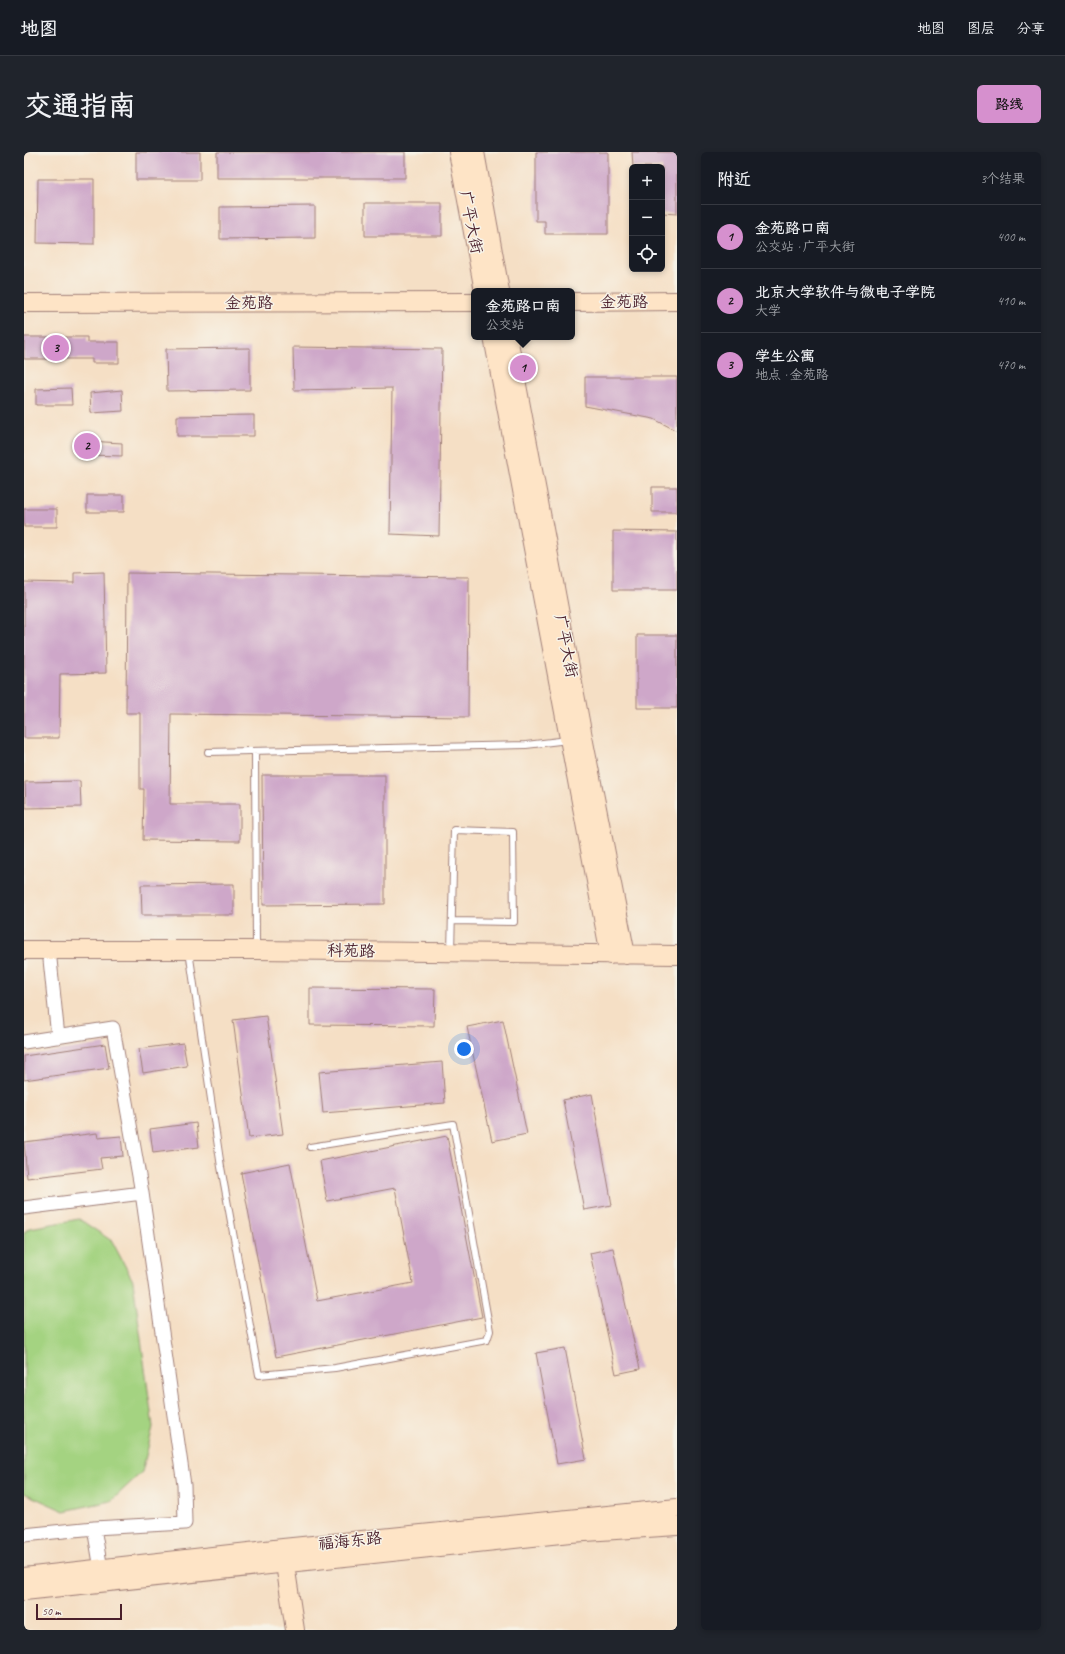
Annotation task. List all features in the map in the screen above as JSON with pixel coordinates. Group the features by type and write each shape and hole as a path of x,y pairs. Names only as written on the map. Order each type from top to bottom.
{"street":[{"name":"广平大街","path":"458,152 483,288"},
{"name":"广平大街","path":"475,152 499,288"},
{"name":"金苑路","path":"24,303 471,302"},
{"name":"金苑路","path":"575,302 677,302"},
{"name":"广平大街","path":"494,340 576,739 618,955"},
{"name":"广平大街","path":"509,340 576,739"},
{"name":"科苑路","path":"24,950 256,950 677,955"},
{"path":"48,950 58,1037"},
{"path":"24,1042 113,1028 142,1193 184,1486 185,1523 94,1528 24,1535"},
{"path":"24,1208 142,1193"},
{"name":"福海东路","path":"24,1591 284,1556 677,1508"},
{"name":"福海东路","path":"24,1577 101,1569 677,1526"},
{"path":"94,1528 101,1569"},
{"path":"284,1556 295,1630"}],"lane":[{"path":"208,752 526,746 576,739"},
{"path":"255,751 256,950"},
{"path":"451,953 454,830 513,832 514,922 452,921"},
{"path":"189,950 221,1167 258,1375 335,1368 487,1340 490,1331 453,1124 310,1147"}],"green space":[{"path":"79,1219 112,1241 133,1281 153,1427 142,1472 111,1501 64,1511 24,1493 24,1233 30,1228"}],"building":[{"path":"136,152 200,152 200,180 136,180"},
{"path":"217,152 405,152 405,178 217,178"},
{"path":"536,152 608,152 608,234 545,234 545,221 536,221"},
{"path":"632,152 677,152 677,214 665,213 665,164 633,164"},
{"path":"38,179 94,179 94,244 37,243"},
{"path":"365,203 442,203 442,236 365,236"},
{"path":"315,206 315,238 220,239 220,207"},
{"path":"24,337 87,337 87,342 119,342 119,363 92,363 92,359 24,359"},
{"path":"293,347 442,349 439,536 390,534 392,388 294,390"},
{"path":"250,348 250,390 167,391 166,349"},
{"path":"585,377 677,377 677,431 654,419 585,406"},
{"path":"71,388 72,405 36,405 36,389"},
{"path":"122,390 123,411 91,413 90,393"},
{"path":"254,415 254,436 177,436 177,416"},
{"path":"88,441 122,443 122,456 87,455"},
{"path":"652,487 677,487 677,512 652,512"},
{"path":"87,495 124,495 124,512 87,512"},
{"path":"24,509 57,509 57,527 24,527"},
{"path":"613,531 677,532 677,590 613,590"},
{"path":"104,572 106,673 60,674 59,738 24,738 24,582 74,583 74,573"},
{"path":"127,573 469,577 468,717 171,714 170,804 240,804 240,841 143,840 144,789 140,789 140,713 126,713"},
{"path":"637,635 677,635 677,708 637,708"},
{"path":"262,775 385,775 385,904 263,905"},
{"path":"80,781 81,807 26,808 25,782"},
{"path":"234,884 234,915 142,915 141,885"},
{"path":"310,988 435,989 434,1026 310,1025"},
{"path":"266,1016 283,1134 249,1138 233,1020"},
{"path":"503,1020 527,1134 492,1141 467,1027"},
{"path":"183,1043 187,1066 143,1073 139,1049"},
{"path":"105,1044 109,1068 24,1080 24,1056"},
{"path":"442,1062 445,1103 323,1113 319,1072"},
{"path":"592,1094 612,1205 584,1210 563,1100"},
{"path":"196,1123 199,1147 153,1153 150,1129"},
{"path":"97,1133 98,1138 121,1136 123,1156 100,1158 102,1169 27,1178 24,1142"},
{"path":"447,1136 482,1317 276,1357 241,1173 290,1163 317,1301 413,1283 395,1188 327,1201 320,1161"},
{"path":"613,1248 640,1369 616,1374 590,1253"},
{"path":"565,1348 586,1459 557,1464 536,1353"}],"place":[{"name":"学生公寓","path":"56,348"},
{"name":"金苑路口南","path":"523,368"},
{"name":"北京大学软件与微电子学院","path":"87,446"}]}
